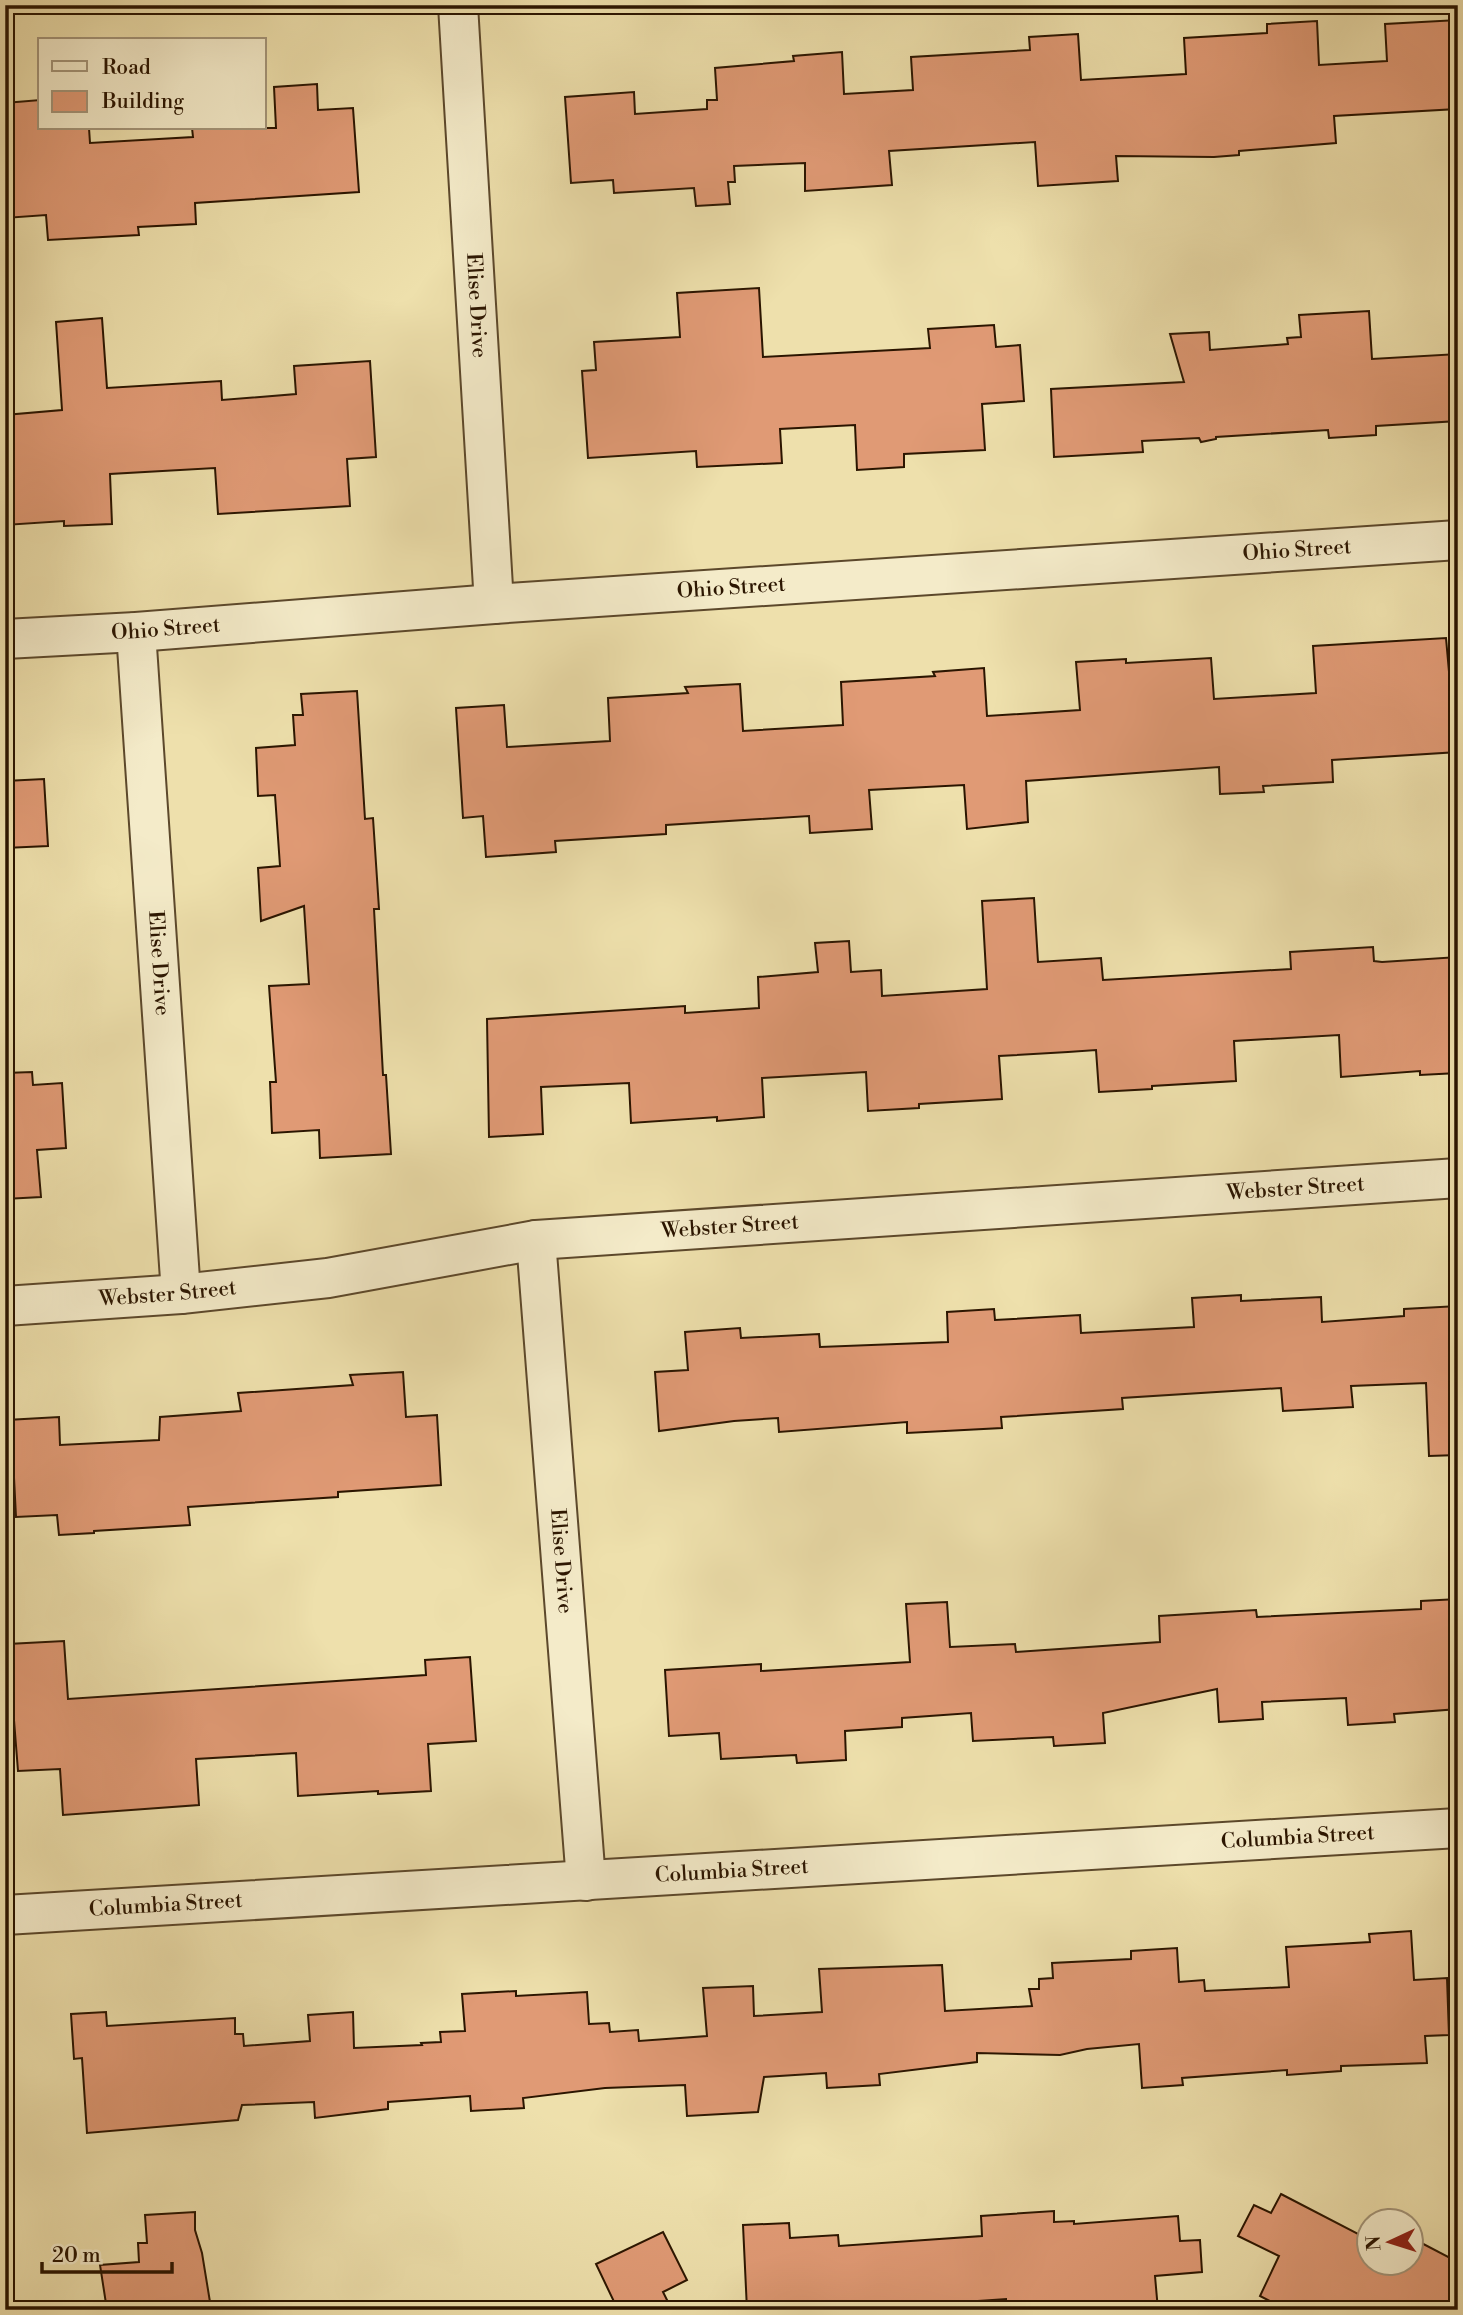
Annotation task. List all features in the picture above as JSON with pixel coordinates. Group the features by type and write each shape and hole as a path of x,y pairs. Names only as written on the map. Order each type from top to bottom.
{"street":[{"name":"Elise Drive","path":"458,5 494,604"},
{"name":"Ohio Street","path":"5,639 1458,540"},
{"name":"Elise Drive","path":"136,632 181,1294"},
{"name":"Webster Street","path":"5,1306 181,1294 328,1278 536,1240 1458,1178"},
{"name":"Elise Drive","path":"536,1240 586,1881"},
{"name":"Columbia Street","path":"5,1915 1458,1828"}],"building":[{"path":"1458,20 1458,84 1455,84 1457,109 1334,116 1336,143 1239,151 1239,155 1214,157 1116,156 1118,181 1038,186 1035,142 889,151 892,185 805,191 805,163 734,166 735,182 728,182 730,204 696,206 694,188 614,193 613,180 571,183 565,97 634,92 635,114 707,109 707,100 717,100 715,68 794,61 793,56 842,52 844,94 913,90 911,57 1030,50 1029,37 1078,34 1081,80 1186,74 1184,38 1267,33 1267,24 1317,21 1319,65 1387,61 1385,24"},
{"path":"317,84 318,110 353,108 359,192 195,203 196,224 138,227 139,235 48,240 46,215 5,218 5,103 38,100 38,130 89,130 90,143 193,137 192,130 276,128 274,87"},
{"path":"759,288 763,357 930,348 928,329 994,325 996,347 1020,345 1024,401 982,404 985,450 904,454 904,467 857,470 855,425 780,429 782,463 697,467 696,451 588,458 582,371 596,370 594,342 680,337 677,293"},
{"path":"1369,311 1372,359 1458,354 1458,421 1376,426 1376,435 1329,438 1328,430 1216,437 1201,442 1199,438 1142,441 1143,452 1054,457 1051,389 1184,382 1170,334 1209,332 1210,350 1288,344 1287,338 1301,337 1299,315"},
{"path":"102,318 107,388 221,381 222,400 296,394 294,366 370,361 376,457 347,459 350,506 218,514 215,468 110,474 112,524 64,526 64,521 5,525 5,415 62,410 56,322"},
{"path":"1446,638 1450,683 1458,683 1458,752 1332,760 1333,782 1263,786 1264,792 1220,794 1219,767 1026,781 1028,822 967,829 964,785 869,790 872,829 810,833 809,816 666,825 666,834 555,841 556,852 486,857 483,816 463,818 456,708 504,705 507,747 610,741 608,698 688,693 685,687 740,684 743,731 843,725 841,682 935,676 933,672 984,668 987,716 1080,710 1076,662 1126,659 1126,663 1211,658 1214,699 1316,693 1313,646"},
{"path":"357,691 365,819 373,818 379,909 374,909 383,1075 386,1075 391,1154 320,1158 319,1130 272,1133 270,1082 276,1082 269,986 309,984 304,906 261,921 258,868 280,866 275,795 258,796 256,748 295,745 293,715 303,715 301,694"},
{"path":"44,779 48,846 5,848 5,781"},
{"path":"1034,898 1038,962 1101,958 1103,980 1291,969 1290,952 1373,947 1374,961 1382,962 1458,957 1458,1073 1420,1075 1420,1071 1341,1077 1339,1035 1234,1041 1236,1081 1152,1086 1152,1089 1099,1092 1096,1050 999,1056 1002,1099 919,1104 919,1108 868,1111 866,1072 762,1078 764,1117 717,1121 717,1117 631,1123 629,1083 541,1087 543,1134 489,1137 487,1019 685,1006 685,1013 759,1008 758,977 818,972 815,943 849,941 851,972 881,970 882,996 987,989 982,901"},
{"path":"32,1072 33,1085 62,1083 66,1148 37,1150 41,1197 5,1199 5,1073"},
{"path":"1241,1295 1241,1301 1321,1297 1322,1322 1404,1316 1404,1309 1458,1306 1458,1455 1429,1456 1426,1383 1351,1386 1353,1407 1283,1411 1281,1388 1122,1398 1123,1409 1001,1417 1002,1428 907,1433 907,1422 779,1432 778,1418 659,1431 655,1372 688,1370 685,1332 740,1328 741,1338 819,1334 820,1347 948,1342 947,1312 994,1309 995,1320 1080,1315 1081,1333 1194,1327 1192,1298"},
{"path":"403,1372 406,1417 437,1415 441,1485 338,1492 338,1497 188,1507 190,1525 94,1533 59,1535 57,1515 16,1517 13,1458 7,1420 59,1417 60,1445 159,1440 160,1417 241,1411 238,1393 353,1385 350,1375"},
{"path":"1458,1599 1458,1709 1394,1714 1395,1722 1348,1725 1346,1698 1262,1702 1263,1719 1219,1722 1217,1689 1103,1713 1105,1743 1054,1746 1053,1737 973,1741 971,1713 902,1718 902,1727 845,1731 846,1760 797,1763 796,1755 721,1759 719,1733 669,1736 665,1670 761,1664 761,1671 910,1662 906,1604 947,1602 950,1647 1015,1644 1016,1652 1160,1642 1159,1616 1256,1610 1257,1617 1421,1609 1421,1601"},
{"path":"64,1641 68,1699 426,1675 425,1660 470,1657 476,1741 428,1744 431,1791 298,1796 296,1753 196,1759 199,1805 63,1815 60,1769 18,1771 8,1644"},
{"path":"1411,1931 1414,1980 1447,1978 1449,2035 1425,2036 1427,2063 1341,2066 1341,2071 1287,2075 1287,2070 1182,2078 1183,2085 1142,2088 1139,2044 1087,2049 1060,2055 977,2053 977,2062 879,2074 880,2085 827,2088 826,2073 764,2077 758,2112 687,2116 685,2085 605,2088 523,2098 524,2108 471,2111 470,2096 388,2102 388,2109 315,2118 314,2102 242,2105 238,2120 87,2133 82,2058 74,2059 71,2014 106,2012 107,2026 235,2018 235,2034 243,2034 244,2046 310,2041 308,2015 353,2012 354,2048 422,2045 421,2043 441,2042 440,2032 465,2031 462,1994 516,1991 516,1996 587,1992 589,2024 609,2023 610,2032 638,2030 639,2041 707,2036 703,1988 753,1986 754,2016 822,2012 819,1969 942,1965 945,2011 1032,2006 1029,1989 1039,1989 1039,1979 1053,1978 1052,1963 1131,1959 1131,1951 1177,1948 1179,1982 1204,1980 1205,1991 1289,1987 1286,1947 1370,1942 1369,1934"},
{"path":"1281,2194 1354,2232 1354,2276 1424,2276 1424,2244 1458,2262 1458,2310 1287,2310 1260,2296 1279,2256 1238,2236 1254,2205 1271,2213"},
{"path":"1054,2211 1054,2222 1074,2221 1074,2224 1178,2216 1180,2241 1200,2240 1202,2272 1155,2276 1158,2310 1021,2310 1021,2305 1006,2306 1006,2299 920,2305 921,2310 747,2310 743,2225 789,2223 790,2238 838,2235 839,2246 982,2236 981,2216"},
{"path":"195,2212 195,2230 202,2253 210,2302 149,2310 107,2310 100,2265 139,2262 138,2243 147,2243 145,2215"},
{"path":"663,2232 687,2280 663,2292 672,2310 618,2310 596,2264"}]}
